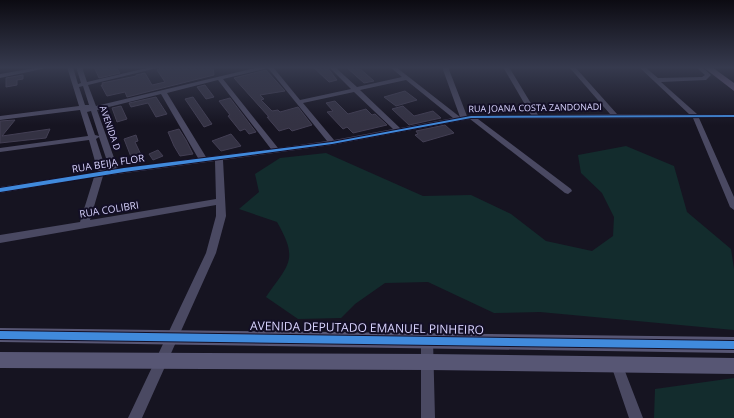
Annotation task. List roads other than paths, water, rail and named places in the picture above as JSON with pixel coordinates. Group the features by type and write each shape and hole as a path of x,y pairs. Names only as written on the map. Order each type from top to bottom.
{"street":[{"name":"AVENIDA D","path":"77,87 101,174"},
{"name":"AVENIDA D","path":"86,87 96,107 115,172"},
{"path":"0,118 96,107 185,87"},
{"path":"227,87 277,151"},
{"path":"286,87 332,142"},
{"path":"353,87 398,131"},
{"path":"298,102 368,87"},
{"path":"420,87 464,118 491,131 568,191"},
{"path":"452,87 464,118"},
{"path":"518,87 535,116"},
{"path":"589,87 615,116"},
{"path":"663,87 695,116 734,207"},
{"path":"163,92 203,160"},
{"path":"491,131 492,126 503,116"},
{"name":"RUA JOANA COSTA ZANDONADI","path":"219,158 277,151 398,131 464,118 503,116 734,116"},
{"path":"0,150 92,138 103,135"},
{"path":"135,418 211,252 220,226 221,201 219,158"},
{"name":"RUA BEIJA FLOR","path":"0,190 101,174 219,158"},
{"path":"84,224 101,174"},
{"name":"RUA COLIBRI","path":"0,238 221,201"},
{"name":"AVENIDA DEPUTADO EMANUEL PINHEIRO","path":"0,335 173,336 734,345"},
{"path":"427,340 428,418"},
{"path":"0,360 428,362 734,366"},
{"path":"617,365 636,418"}]}
